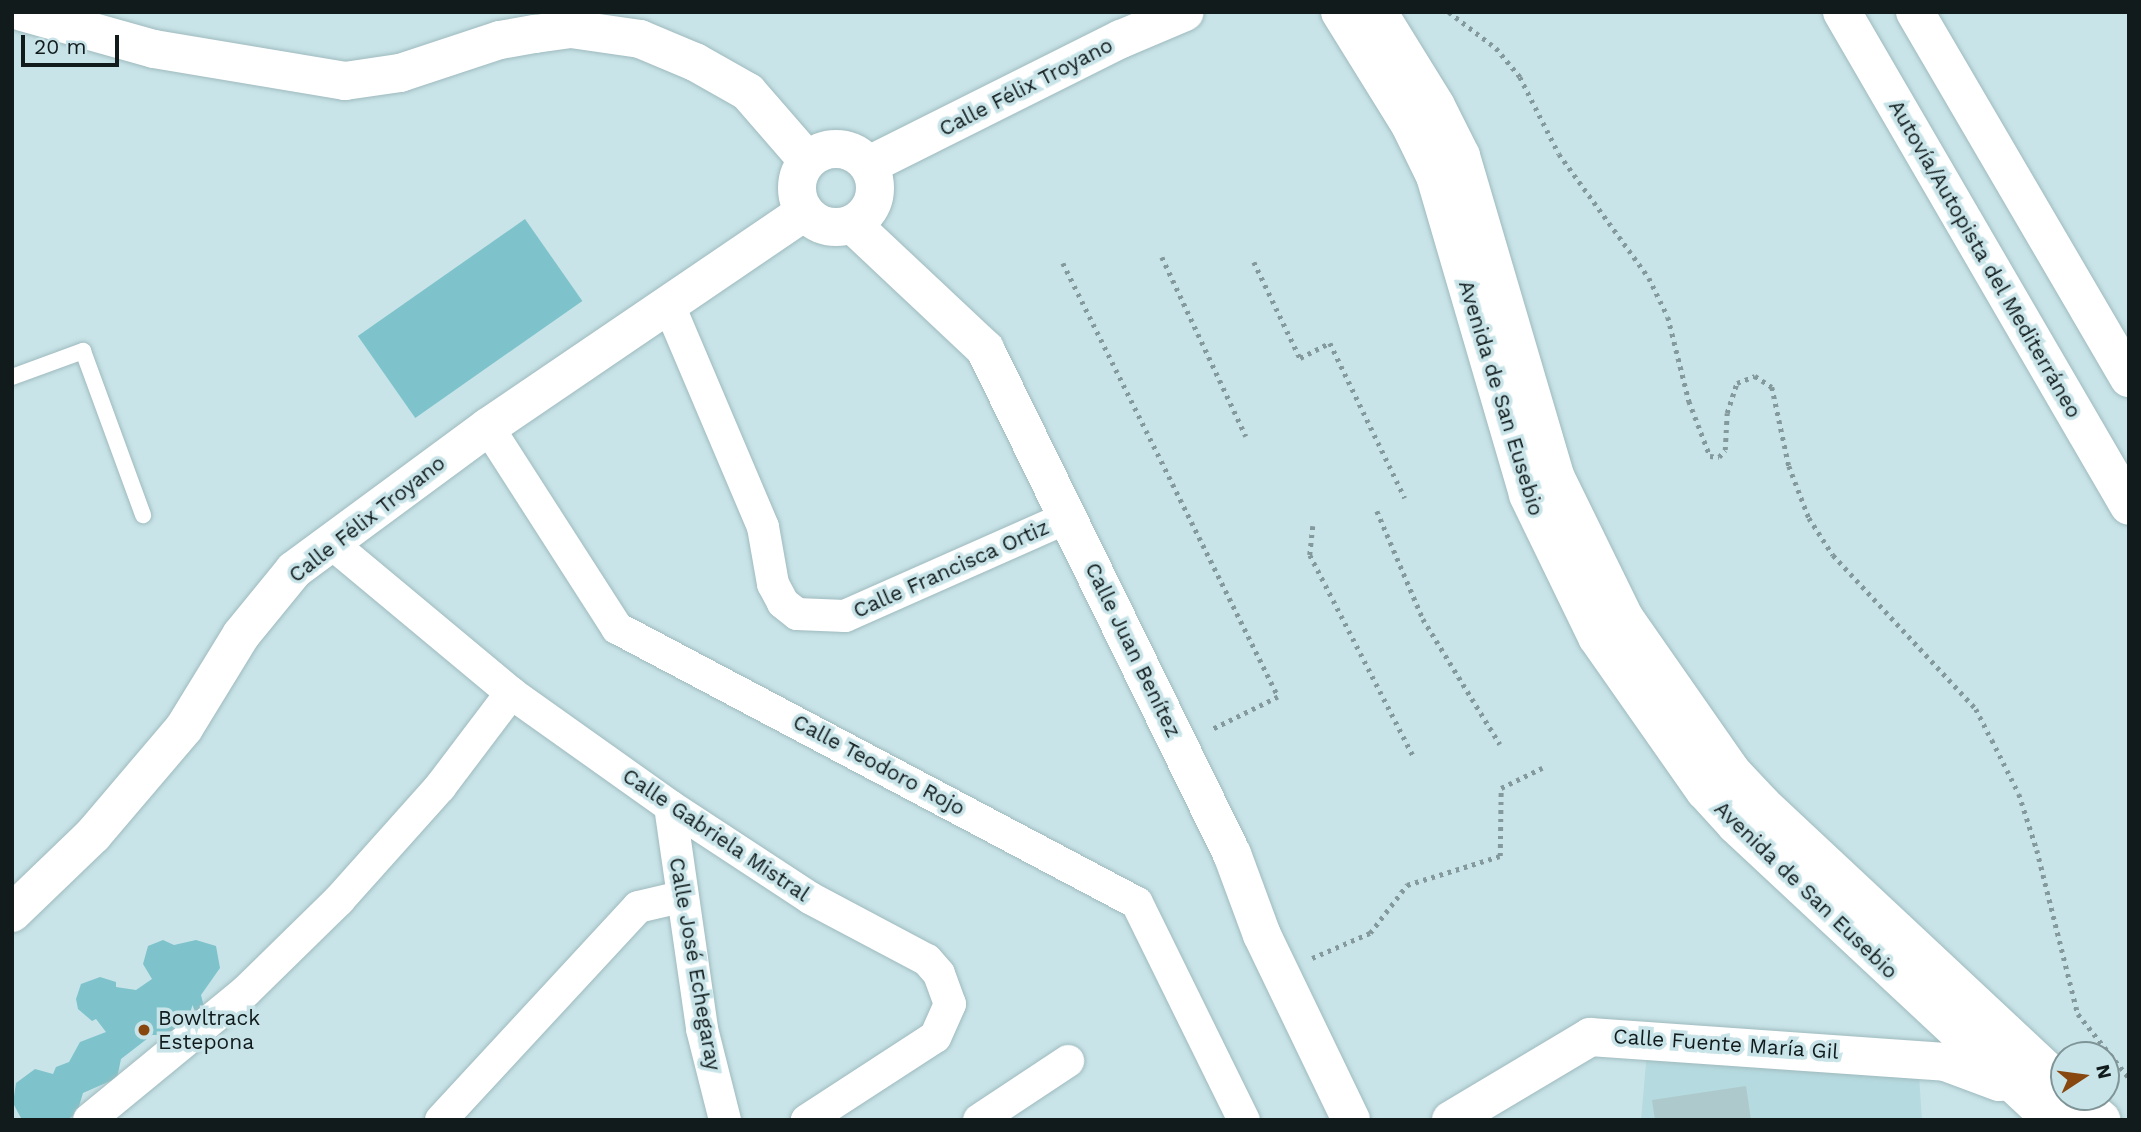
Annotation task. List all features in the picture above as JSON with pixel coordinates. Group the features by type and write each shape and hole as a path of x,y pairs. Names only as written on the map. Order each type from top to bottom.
{"main road":[{"path":"22,12 154,49 345,81 400,73 500,40 535,34 571,29 640,39 695,62 748,92 808,161"},
{"name":"Calle Félix Troyano","path":"869,165 1121,39 1185,12"},
{"name":"Avenida de San Eusebio","path":"1340,12 1410,125 1435,176 1528,495 1597,637 1705,791 1736,825 2052,1120"},
{"name":"Avenida de San Eusebio","path":"1378,12 1461,156 1555,476 1624,617 1732,772 1763,805 2050,1074"},
{"name":"Autovía/Autopista del Mediterráneo","path":"1842,12 2129,506"},
{"path":"1915,12 2129,378"},
{"path":"841,148 869,165 874,195 870,207 852,224 826,226 804,212 796,187 798,174 808,161 841,148"},
{"name":"Calle Félix Troyano","path":"12,913 102,826 184,728 241,635 294,570 488,427 804,212"},
{"name":"Calle Juan Benítez","path":"852,224 985,349 1232,854 1280,972 1351,1120"},
{"name":"Calle Fuente María Gil","path":"1451,1120 1590,1037 1945,1062 2018,1088"}],"street":[{"name":"Calle Francisca Ortiz","path":"668,303 763,527 773,584 783,603 797,614 845,615 1068,517"},
{"name":"Calle Teodoro Rojo","path":"488,427 617,628 1137,903 1244,1120"},
{"name":"Calle Gabriela Mistral","path":"330,542 511,693 670,806 810,898 926,960 948,992 947,1016 935,1037 807,1120"},
{"path":"89,1120 245,992 339,900 440,787 511,693"},
{"name":"Calle José Echegaray","path":"670,806 702,1029 725,1120"},
{"path":"441,1120 638,907 681,897"},
{"path":"979,1120 1069,1061"}],"lane":[{"path":"12,377 83,351 143,515"}],"path":[{"path":"1449,12 1496,48 1520,77 1559,154 1649,278 1668,317 1689,401 1710,456 1719,457 1725,450 1727,413 1737,383 1755,376 1772,387 1788,466 1809,517 1833,555 1976,709 2018,794 2037,850 2078,1014 2129,1078"},
{"path":"1162,257 1246,436"},
{"path":"1254,262 1300,358 1330,343 1405,498"},
{"path":"1063,263 1278,696 1179,746"},
{"path":"1377,511 1423,620 1500,744"},
{"path":"1313,526 1310,555 1413,755"},
{"path":"1280,972 1370,933 1407,885 1500,856 1501,788 1542,768"}],"shaded area":[{"path":"525,219 582,301 415,418 358,336"},
{"name":"Bowltrack Estepona","path":"163,940 174,945 196,940 216,946 220,968 201,995 205,1011 176,1035 152,1035 121,1059 117,1078 83,1093 77,1113 67,1120 22,1120 13,1103 16,1083 35,1069 53,1074 56,1067 69,1062 80,1042 106,1032 96,1019 92,1021 78,1009 76,999 81,984 100,977 116,982 116,987 136,990 152,979 143,964 148,946"},
{"path":"1647,1052 1919,1076 1922,1120 1641,1120"}],"building":[{"path":"1746,1086 1751,1120 1655,1120 1652,1100"}],"place":[{"name":"Bowltrack Estepona","path":"144,1030"}]}
